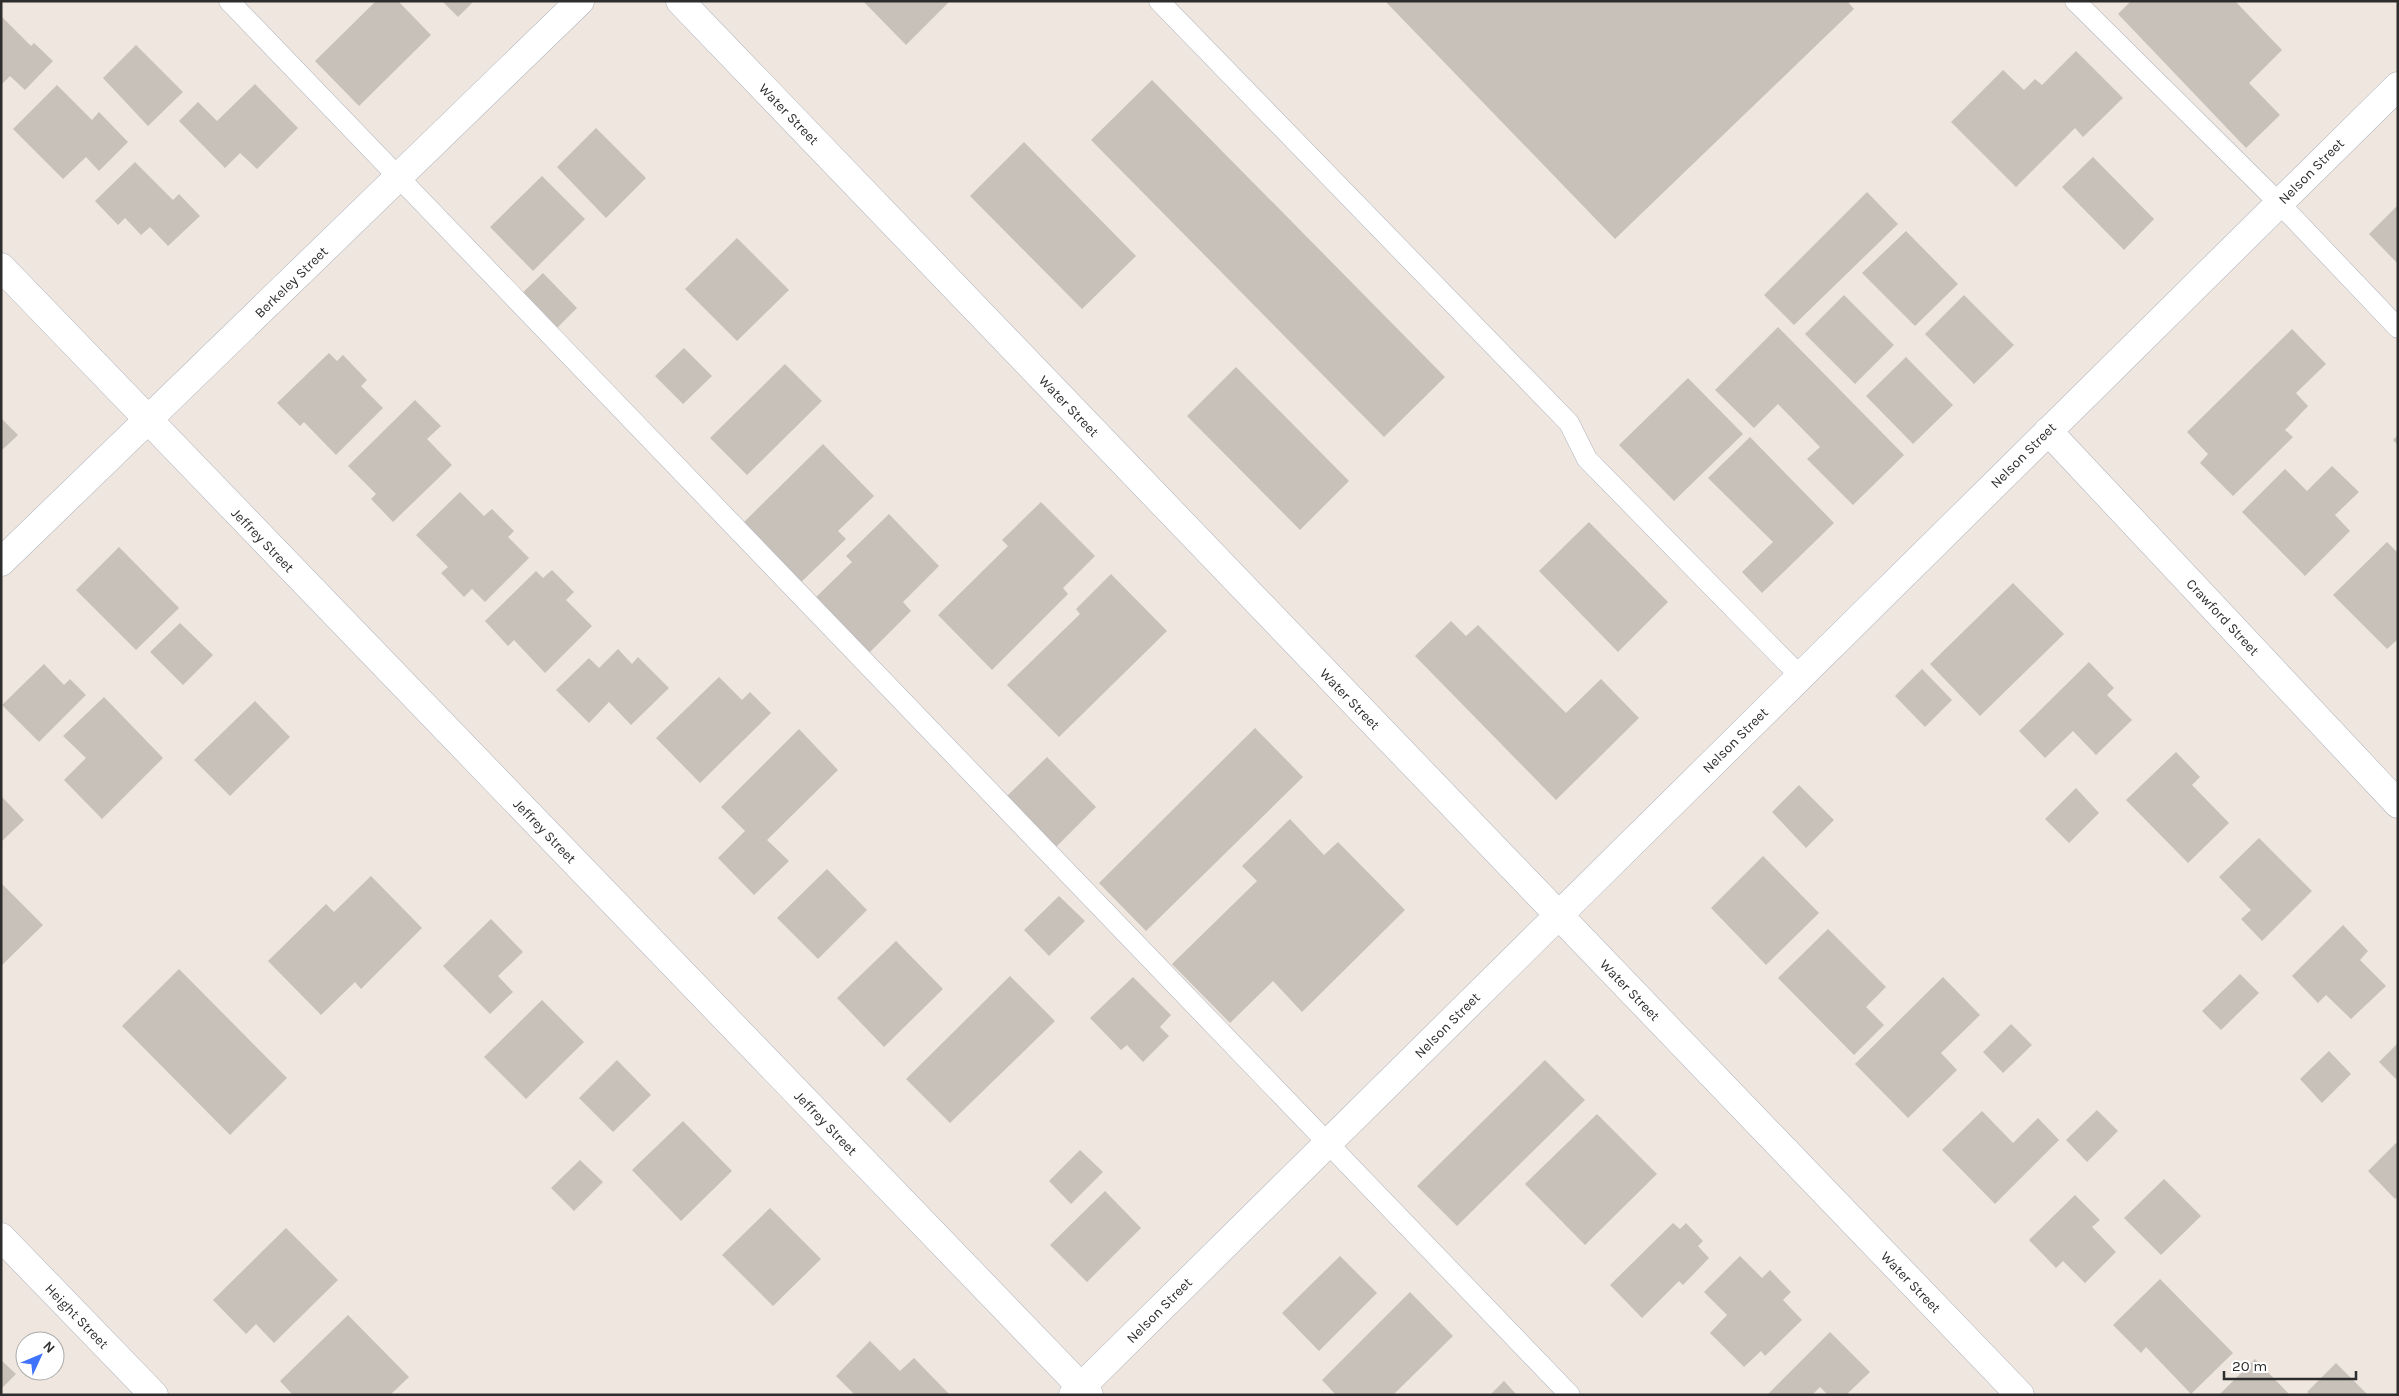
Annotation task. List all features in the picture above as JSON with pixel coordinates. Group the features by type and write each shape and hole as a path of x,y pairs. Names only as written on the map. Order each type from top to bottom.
{"street":[{"name":"Berkeley Street","path":"1,562 580,1"},
{"name":"Water Street","path":"680,1 2020,1395"},
{"name":"Nelson Street","path":"1081,1392 1327,1144 2398,86"},
{"name":"Jeffrey Street","path":"1,267 1081,1392"},
{"name":"Crawford Street","path":"2048,431 2398,804"},
{"name":"Height Street","path":"1,1238 154,1395"}],"lane":[{"path":"228,1 1570,1395"},
{"path":"1158,1 1569,423 1587,459 1800,676"},
{"path":"2075,1 2279,203 2398,328"}],"building":[{"path":"376,1 398,1 431,35 359,106 315,61"},
{"path":"442,1 474,1 458,17"},
{"path":"863,1 950,1 906,45"},
{"path":"1385,1 1847,1 1854,9 1615,239"},
{"path":"2131,1 2235,1 2282,50 2249,83 2280,115 2246,148 2118,14"},
{"path":"1,16 31,46 34,43 53,61 25,90 10,76 1,85"},
{"path":"136,45 183,92 148,126 103,78"},
{"path":"2076,51 2123,98 2083,137 2075,128 2016,187 1951,122 2003,70 2024,90 2035,79 2042,85"},
{"path":"1152,80 1445,377 1384,437 1091,140"},
{"path":"255,84 298,128 257,169 240,153 225,168 179,121 198,102 217,121"},
{"path":"57,85 92,120 99,112 128,142 99,171 86,157 63,179 13,129"},
{"path":"596,128 646,178 606,218 557,167"},
{"path":"1024,142 1136,256 1082,309 970,196"},
{"path":"2093,157 2154,219 2124,250 2062,187"},
{"path":"135,162 173,200 179,194 200,216 168,246 150,227 141,235 125,218 118,225 95,201"},
{"path":"542,176 585,219 533,271 490,227"},
{"path":"1867,192 1898,224 1794,325 1764,295"},
{"path":"2398,205 2398,264 2369,234"},
{"path":"1906,231 1958,284 1915,326 1862,273"},
{"path":"737,238 789,290 737,341 685,289"},
{"path":"543,273 577,308 550,335 516,299"},
{"path":"1844,295 1894,345 1855,384 1805,334"},
{"path":"1964,295 2014,345 1974,384 1925,334"},
{"path":"1778,327 1904,455 1853,505 1807,459 1820,447 1778,404 1754,428 1715,390"},
{"path":"2292,329 2326,364 2296,393 2308,406 2285,430 2293,437 2233,496 2200,463 2208,454 2187,432"},
{"path":"684,348 712,376 683,404 655,376"},
{"path":"329,353 337,361 343,355 367,380 361,386 383,408 336,455 304,422 300,426 277,403"},
{"path":"1906,357 1953,405 1913,444 1866,396"},
{"path":"785,364 822,401 747,475 710,438"},
{"path":"1236,367 1349,481 1300,530 1187,416"},
{"path":"1688,378 1743,434 1674,501 1619,445"},
{"path":"415,400 441,426 427,439 452,465 393,522 371,499 376,494 348,466"},
{"path":"1,418 18,435 1,451"},
{"path":"2398,435 2398,445 2393,440"},
{"path":"1750,437 1834,523 1762,593 1742,572 1773,542 1708,478"},
{"path":"823,444 874,496 838,531 846,539 797,586 739,527"},
{"path":"2332,466 2359,492 2335,515 2350,531 2305,576 2242,512 2285,469 2307,491"},
{"path":"460,492 484,516 492,509 514,531 508,537 529,558 485,602 472,589 464,597 441,573 448,567 416,535"},
{"path":"1041,502 1095,556 1063,588 1068,594 992,670 938,615 1008,546 1002,540"},
{"path":"889,514 939,566 903,602 911,611 864,658 810,603 852,562 846,556"},
{"path":"1589,522 1668,602 1618,652 1539,571"},
{"path":"2387,542 2398,553 2398,639 2387,649 2333,595"},
{"path":"119,547 179,608 136,650 76,590"},
{"path":"552,570 574,592 566,600 592,626 545,673 514,640 508,646 485,621 536,571 543,578"},
{"path":"1111,574 1167,631 1059,737 1007,685 1080,614 1076,609"},
{"path":"2013,583 2064,634 1980,716 1930,664"},
{"path":"1451,621 1466,636 1478,625 1566,713 1601,679 1639,718 1556,800 1415,656"},
{"path":"180,623 213,655 183,685 150,652"},
{"path":"618,649 632,664 638,657 669,688 631,725 609,702 589,723 556,690 589,658 599,668"},
{"path":"2089,662 2114,688 2107,695 2132,720 2096,755 2073,731 2045,758 2019,731"},
{"path":"44,664 64,685 70,679 86,695 39,742 2,705"},
{"path":"1922,669 1952,700 1925,727 1895,696"},
{"path":"719,677 742,700 750,692 771,713 700,783 656,738"},
{"path":"104,697 163,758 102,819 64,780 86,758 63,736"},
{"path":"255,701 290,737 230,796 194,760"},
{"path":"1255,728 1303,777 1146,931 1099,883"},
{"path":"799,729 838,770 767,840 789,861 754,895 718,858 745,831 721,807"},
{"path":"2176,752 2200,777 2192,785 2229,823 2188,863 2126,800"},
{"path":"1047,757 1096,807 1055,848 1005,798"},
{"path":"1799,785 1834,820 1806,848 1772,812"},
{"path":"2076,788 2099,813 2069,843 2045,819"},
{"path":"1,796 24,820 1,842"},
{"path":"1290,819 1324,855 1338,842 1405,910 1302,1012 1273,981 1230,1023 1172,964 1257,881 1242,866"},
{"path":"2259,838 2312,891 2262,941 2241,919 2251,910 2219,877"},
{"path":"1763,856 1819,913 1766,965 1711,908"},
{"path":"827,869 867,910 818,959 777,918"},
{"path":"371,876 422,928 361,989 355,982 321,1015 268,961 326,904 334,912"},
{"path":"1,883 43,925 1,966"},
{"path":"1059,896 1085,921 1049,956 1024,930"},
{"path":"491,919 523,952 498,976 513,992 490,1014 443,966"},
{"path":"2343,925 2368,951 2360,960 2386,986 2351,1019 2326,995 2318,1003 2292,976"},
{"path":"1828,929 1886,987 1866,1007 1884,1025 1854,1055 1778,978"},
{"path":"896,941 943,989 884,1047 837,998"},
{"path":"179,969 287,1078 230,1135 122,1026"},
{"path":"2240,974 2259,993 2221,1030 2202,1011"},
{"path":"1010,976 1055,1021 950,1123 906,1079"},
{"path":"1133,977 1171,1015 1160,1027 1169,1036 1143,1062 1127,1045 1121,1050 1090,1018"},
{"path":"1943,977 1980,1015 1941,1053 1957,1070 1908,1118 1855,1064"},
{"path":"542,1000 584,1042 526,1099 484,1057"},
{"path":"2011,1024 2032,1045 2003,1073 1983,1052"},
{"path":"2398,1043 2398,1081 2379,1062"},
{"path":"2329,1051 2351,1074 2322,1103 2300,1079"},
{"path":"617,1060 651,1095 613,1132 579,1098"},
{"path":"1545,1060 1585,1100 1457,1226 1417,1186"},
{"path":"2097,1110 2118,1131 2087,1162 2066,1140"},
{"path":"1982,1111 2013,1143 2038,1118 2059,1140 1995,1204 1942,1150"},
{"path":"1597,1114 1657,1174 1585,1245 1525,1184"},
{"path":"683,1121 732,1171 681,1221 632,1170"},
{"path":"2396,1143 2398,1145 2398,1196 2395,1199 2368,1171"},
{"path":"1080,1150 1103,1172 1071,1204 1049,1181"},
{"path":"580,1160 603,1182 574,1211 551,1188"},
{"path":"2164,1179 2201,1216 2161,1255 2124,1218"},
{"path":"1105,1191 1141,1228 1087,1282 1050,1245"},
{"path":"2075,1195 2100,1220 2092,1227 2116,1252 2085,1283 2063,1261 2056,1268 2029,1240"},
{"path":"770,1208 821,1259 773,1306 722,1255"},
{"path":"1673,1223 1680,1229 1686,1223 1703,1241 1698,1246 1709,1258 1683,1285 1679,1281 1642,1318 1610,1285"},
{"path":"286,1228 338,1280 274,1343 256,1324 246,1334 213,1300"},
{"path":"1340,1256 1377,1293 1319,1351 1282,1313"},
{"path":"1740,1256 1762,1278 1770,1270 1791,1292 1783,1300 1802,1320 1765,1356 1761,1351 1744,1367 1710,1333 1727,1315 1704,1292"},
{"path":"2160,1279 2233,1353 2191,1394 2146,1347 2141,1353 2113,1325"},
{"path":"1410,1292 1453,1336 1393,1395 1336,1395 1322,1380"},
{"path":"348,1315 409,1377 390,1395 293,1395 280,1381"},
{"path":"1830,1332 1870,1372 1846,1395 1828,1395 1820,1387 1812,1395 1767,1395"},
{"path":"870,1341 900,1371 914,1358 950,1395 855,1395 836,1376"},
{"path":"2255,1359 2290,1395 2219,1395"},
{"path":"1,1360 15,1375 1,1389"},
{"path":"2336,1363 2368,1395 2310,1395 2307,1392"},
{"path":"1504,1381 1517,1395 1490,1395"}]}
